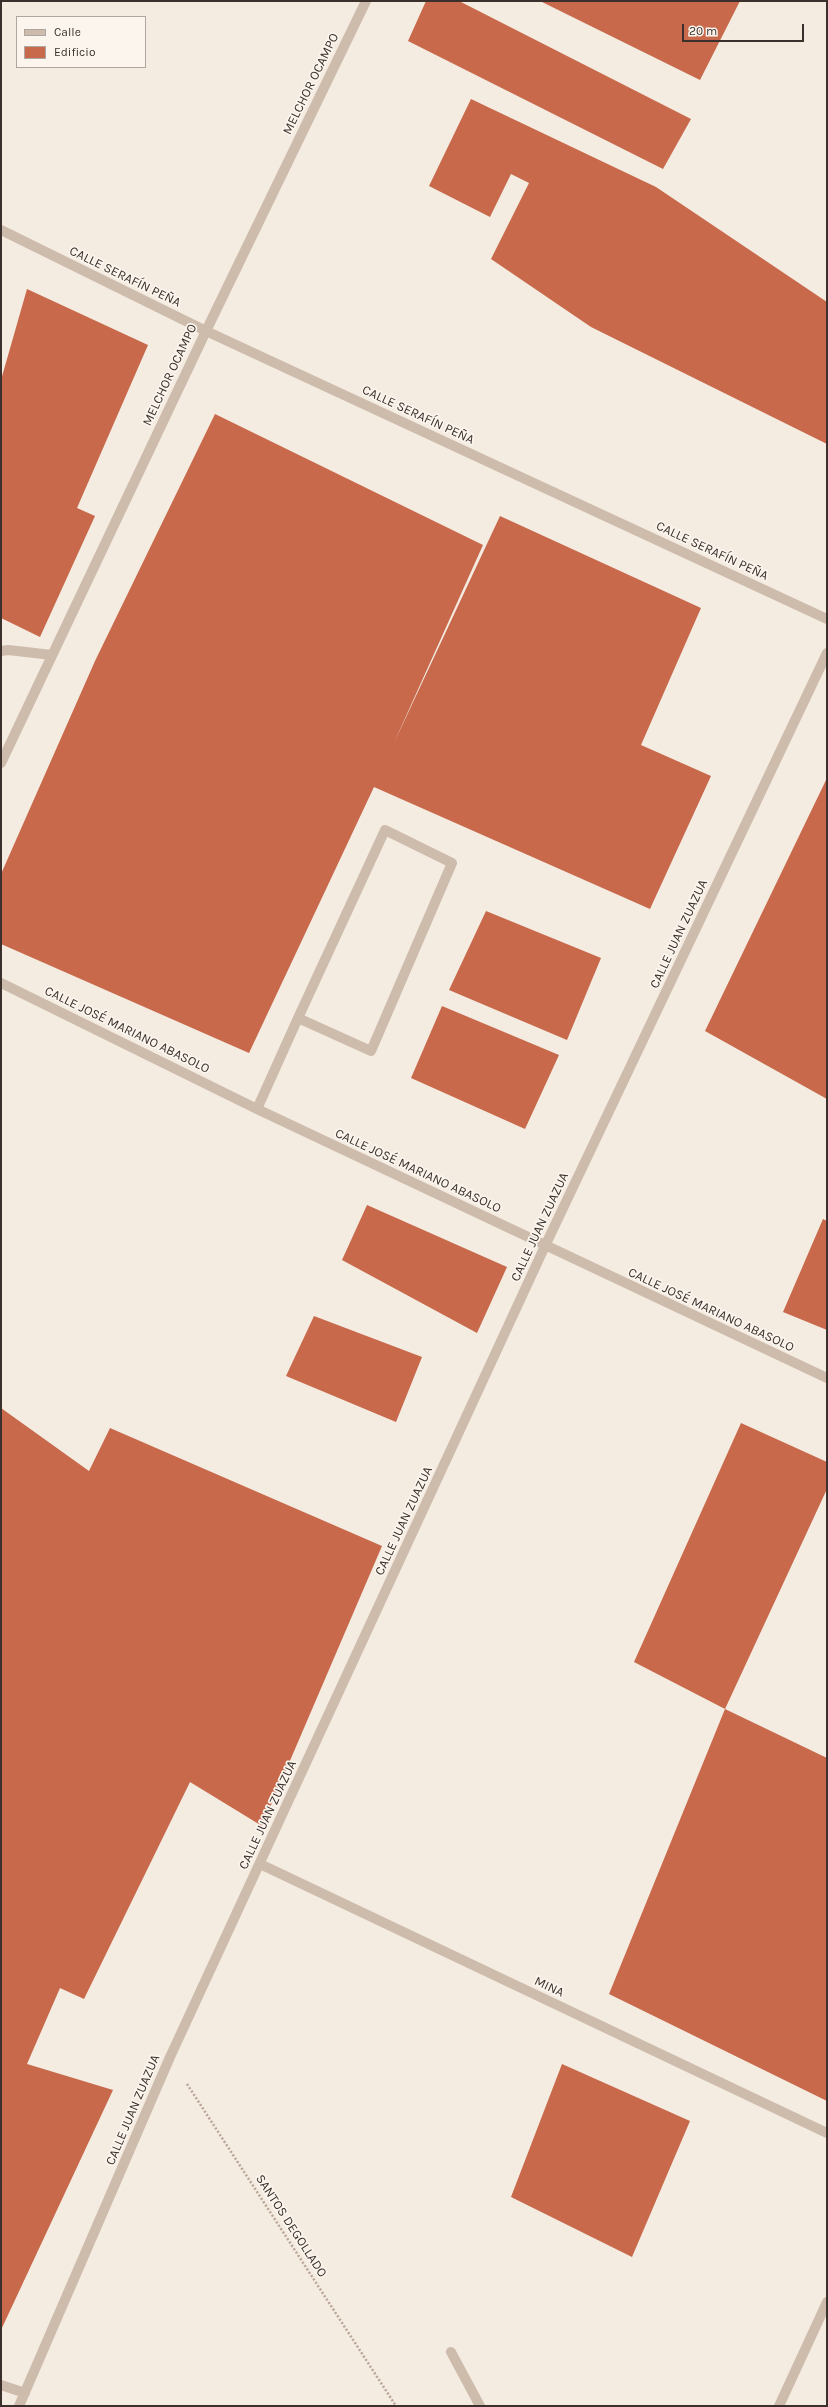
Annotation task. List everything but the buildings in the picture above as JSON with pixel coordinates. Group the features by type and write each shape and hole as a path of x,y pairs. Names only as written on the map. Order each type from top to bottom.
{"street":[{"name":"MELCHOR OCAMPO","path":"1,763 206,331 366,1"},
{"name":"CALLE SERAFÍN PEÑA","path":"1,230 206,331 827,619"},
{"path":"1,651 8,650 52,655"},
{"name":"CALLE JUAN ZUAZUA","path":"19,2406 170,2057 545,1246 827,653"},
{"path":"256,1109 298,1018 385,830 452,863 371,1051 298,1018"},
{"name":"CALLE JOSÉ MARIANO ABASOLO","path":"1,983 256,1109 827,1378"},
{"name":"MINA","path":"260,1864 827,2133"},
{"path":"779,2406 827,2302"},
{"path":"451,2352 480,2406"},
{"path":"1,2385 25,2393"}],"path":[{"name":"SANTOS DEGOLLADO","path":"170,2057 396,2406"}]}
